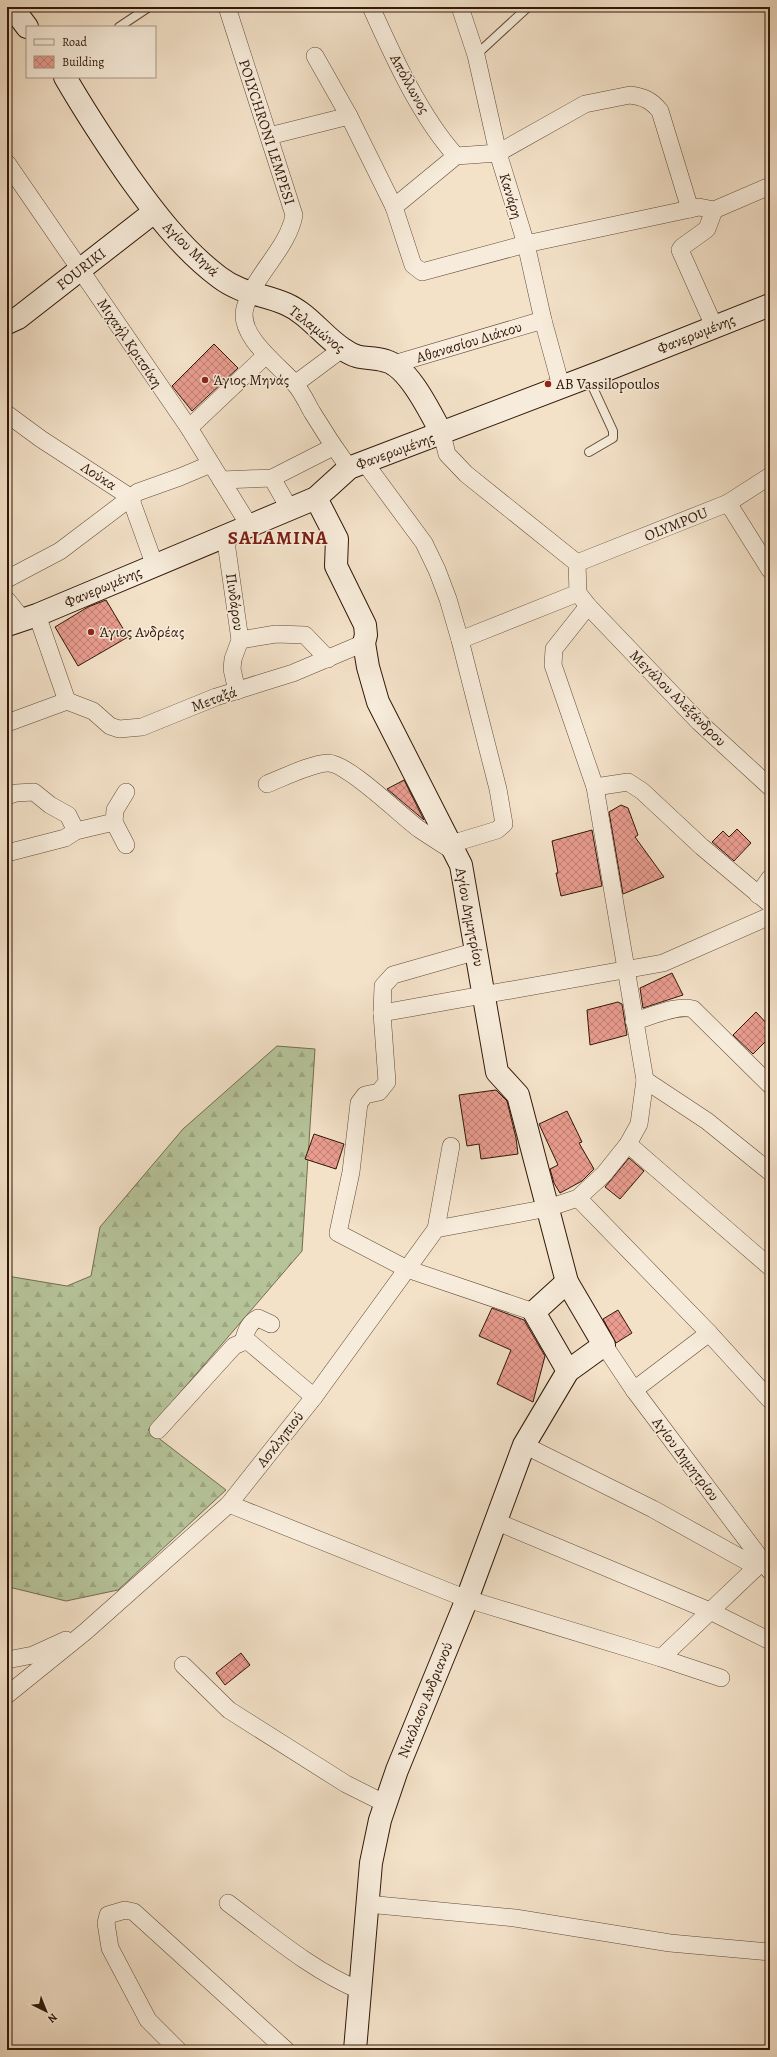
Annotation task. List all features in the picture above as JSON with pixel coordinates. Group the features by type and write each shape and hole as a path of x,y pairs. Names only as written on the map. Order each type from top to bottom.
{"street":[{"path":"12,7 26,26"},
{"name":"POLYCHRONI LEMPESI","path":"227,7 294,215 292,228 256,280 251,294"},
{"name":"Απόλλωνος","path":"370,7 415,94 444,142 456,156"},
{"name":"Κανάρη","path":"460,7 476,55 498,153 526,244 543,320 561,386"},
{"path":"315,56 349,116 394,207 413,265 422,272 526,244 690,209 699,208 714,210 770,186"},
{"name":"Αγίου Μηνά","path":"66,78 92,124 154,212 201,263 229,284 251,294"},
{"path":"394,207 456,156 498,153 585,104 630,95 644,97 653,103 660,111 690,209"},
{"path":"269,136 349,116"},
{"name":"Μιχαήλ Κριτσίκη","path":"7,163 189,428 249,525"},
{"path":"714,210 707,229 680,250 714,326"},
{"name":"FOURIKI","path":"7,323 18,318 154,212"},
{"path":"251,294 244,309 246,325 253,340 265,356 295,384 333,447 357,466 424,543 448,598 460,640 498,789 504,824 497,830 453,848 418,828 364,783 339,766 328,763 267,784"},
{"name":"Τελαμώνος","path":"251,294 295,308 342,349 357,358 386,361 394,364"},
{"name":"Φανερωμένης","path":"22,620 316,498 357,466 442,434 714,326 768,309"},
{"name":"Αθανασίου Διάκου","path":"394,364 543,320"},
{"path":"295,384 342,349"},
{"path":"189,428 265,356"},
{"path":"394,364 420,396 442,434 448,454 466,474 577,563 583,599 554,649 552,657 553,665 596,787 645,1080 639,1124 628,1144 604,1174 578,1198 548,1208 436,1229 450,1146"},
{"name":"Λούκα","path":"7,414 41,439 130,497 155,566"},
{"path":"221,480 272,478 333,447"},
{"path":"7,579 60,551 103,520 138,492 180,478 211,464"},
{"name":"OLYMPOU","path":"577,563 728,503 770,476"},
{"path":"272,478 289,508"},
{"name":"Αγίου Δημητρίου","path":"316,498 337,539 336,566 365,625 366,635 364,643 368,667 378,702 461,865 497,1072 518,1095 567,1282 604,1345 634,1390 765,1563"},
{"path":"728,503 770,570"},
{"name":"Πινδάρου","path":"225,535 240,640 233,659 232,669 237,690"},
{"path":"460,640 583,599"},
{"name":"Μεγάλου Αλεξάνδρου","path":"583,599 699,722 770,786"},
{"path":"7,600 22,620 67,701 7,723"},
{"path":"240,640 276,634 305,635 328,659"},
{"name":"Μεταξά","path":"67,701 93,711 110,726 119,729 142,727 237,690 328,659 364,643"},
{"path":"596,787 628,782 642,791 702,848 764,899 770,878"},
{"path":"7,796 16,793 34,792 50,805 68,815 76,831"},
{"path":"126,792 115,810 114,822 126,845"},
{"path":"7,853 65,838 76,831 114,822"},
{"path":"382,1013 626,971 663,963 770,916"},
{"path":"477,951 393,975 383,986 382,1013 387,1082 380,1092 365,1095 359,1103 351,1172 338,1233 407,1269 534,1312 568,1371 604,1345"},
{"path":"634,1021 678,1008 693,1008 770,1085"},
{"path":"645,1080 707,1121 770,1172"},
{"path":"628,1144 720,1221 770,1267"},
{"path":"578,1198 709,1333 770,1400"},
{"name":"Ασκληπιού","path":"7,1695 85,1632 229,1504 314,1397 436,1229"},
{"path":"534,1312 567,1282"},
{"path":"243,1342 247,1328 253,1320 258,1318 271,1324"},
{"path":"634,1390 709,1333"},
{"path":"158,1430 234,1346 243,1342 249,1342 314,1397"},
{"name":"Νικόλαου Ανδριανού","path":"355,2050 371,1863 396,1770 467,1599 524,1445 568,1371"},
{"path":"524,1445 765,1563 710,1611 661,1658"},
{"path":"229,1504 467,1599 661,1658 721,1678"},
{"path":"495,1521 710,1611 770,1641"},
{"path":"7,1660 33,1655 85,1632"},
{"path":"183,1665 229,1710 346,1784 386,1804"},
{"path":"228,1903 310,1965 337,1981 361,1991"},
{"path":"367,1904 516,1918 670,1942 770,1952"},
{"path":"178,2050 148,2020 110,1948 106,1923 108,1915 125,1910 134,1912 286,2050"}],"lane":[{"path":"120,26 149,7"},
{"path":"476,55 528,7"},
{"path":"587,376 613,431 613,438 589,452"}],"green space":[{"path":"277,1046 315,1049 302,1251 148,1430 226,1490 118,1590 66,1601 9,1587 7,1586 7,1276 67,1286 91,1276 100,1227 183,1129"}],"building":[{"name":"Άγιος Μηνάς","path":"214,344 238,368 192,411 172,386"},
{"name":"Άγιος Ανδρέας","path":"106,600 128,637 78,666 55,627 88,607"},
{"path":"404,780 424,820 387,789"},
{"path":"621,805 628,808 638,835 635,837 664,877 623,894 609,812"},
{"path":"737,829 751,843 734,861 712,842 723,831 729,837"},
{"path":"592,830 602,886 561,896 556,873 558,873 552,841"},
{"path":"672,973 683,995 643,1008 640,988"},
{"path":"618,1002 622,1004 627,1035 590,1045 587,1010"},
{"path":"756,1012 770,1027 770,1037 753,1054 733,1035"},
{"path":"496,1090 507,1101 516,1138 518,1154 481,1159 479,1144 467,1146 459,1095"},
{"path":"567,1111 582,1142 579,1143 594,1169 582,1181 560,1193 554,1183 550,1169 558,1165 539,1124"},
{"path":"314,1134 344,1144 336,1169 305,1159"},
{"path":"629,1158 644,1171 620,1199 605,1187"},
{"path":"492,1308 524,1320 545,1356 533,1402 497,1384 511,1350 479,1336"},
{"path":"618,1310 632,1333 616,1343 603,1319"},
{"path":"241,1653 250,1665 225,1685 216,1673"}],"place":[{"name":"Άγιος Μηνάς","path":"205,380"},
{"name":"AB Vassilopoulos","path":"548,384"},
{"name":"Άγιος Ανδρέας","path":"91,632"}],"district":[{"name":"SALAMINA","path":"278,537"}]}
